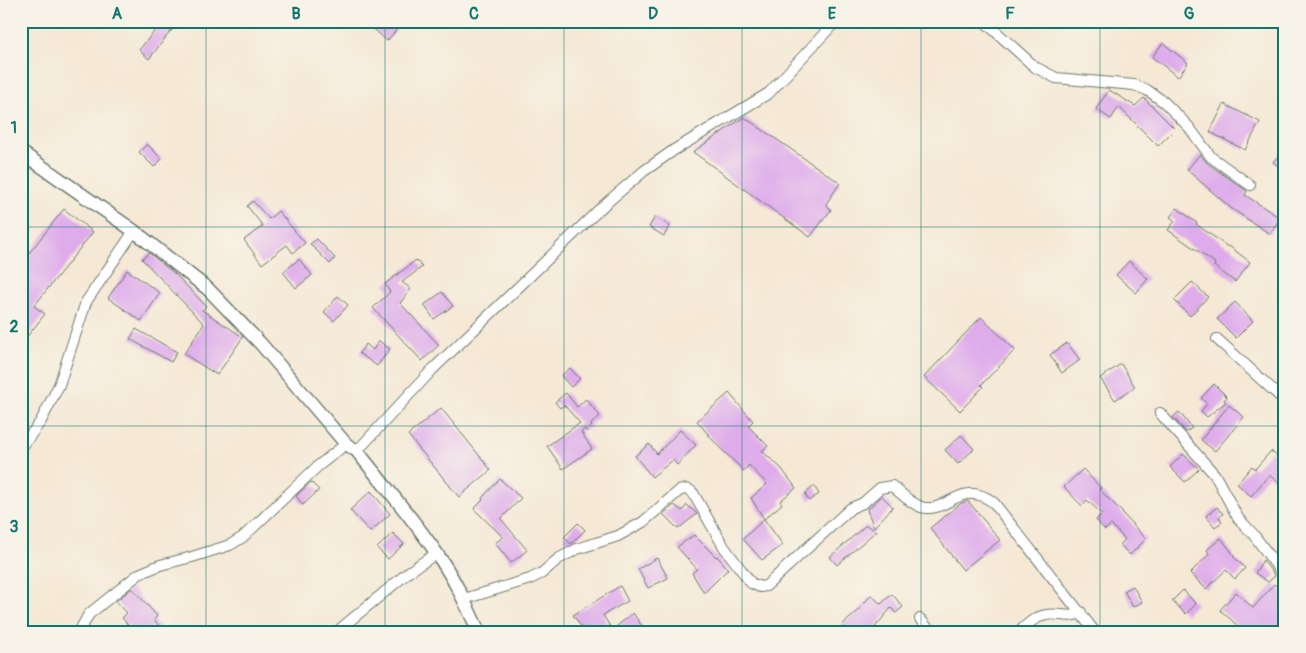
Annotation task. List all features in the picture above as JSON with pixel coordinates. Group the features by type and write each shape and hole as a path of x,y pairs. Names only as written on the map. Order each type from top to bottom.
{"street":[{"path":"357,451 432,370 604,206 644,171 674,150 769,93 836,21"},
{"path":"984,21 1035,67 1056,78 1134,84 1147,90 1164,102 1188,126 1211,157 1250,185"},
{"path":"21,152 134,231 208,289 261,344 346,444 357,451 436,553 464,599 479,632"},
{"path":"21,448 42,420 59,385 86,302 134,231"},
{"path":"1217,340 1285,401"},
{"path":"1160,412 1215,475 1238,518 1253,534 1285,576"},
{"path":"79,632 89,614 138,574 160,565 230,545 243,537 318,466 346,444"},
{"path":"464,599 530,578 542,573 558,559 577,549 618,536 643,522 680,491 685,489 693,493 724,547 751,582 760,587 766,586 851,508 863,503 880,488 892,486 922,507 932,507 966,494 976,493 994,502 1096,632"},
{"path":"338,632 340,628 384,592 436,553"},
{"path":"1019,632 1028,623 1042,616 1055,614 1073,616 1081,612"},
{"path":"920,619 931,632"}],"building":[{"path":"169,21 182,21 170,32 149,59 139,50 158,27 161,29"},
{"path":"365,21 404,21 387,41"},
{"path":"1163,43 1188,63 1178,77 1152,57"},
{"path":"1109,90 1135,106 1144,98 1175,129 1158,146 1119,107 1111,119 1096,109"},
{"path":"1224,104 1260,122 1245,150 1210,132"},
{"path":"744,117 840,183 826,204 831,210 810,237 693,152"},
{"path":"147,144 162,159 154,167 139,152"},
{"path":"1285,147 1285,171 1273,162"},
{"path":"1200,154 1207,163 1247,191 1245,195 1280,218 1270,234 1232,209 1187,170"},
{"path":"253,201 269,219 278,211 305,243 293,253 287,245 262,264 244,240 263,226 247,206"},
{"path":"1177,208 1196,224 1250,262 1235,282 1214,266 1215,263 1168,230 1175,221 1170,217"},
{"path":"64,209 93,232 34,306 45,314 21,344 21,263"},
{"path":"655,217 670,226 664,236 649,227"},
{"path":"317,239 335,258 330,264 310,244"},
{"path":"149,253 175,274 206,306 202,310 243,337 217,375 184,354 204,324 142,259"},
{"path":"299,259 312,275 296,288 283,272"},
{"path":"416,260 422,267 402,282 411,289 400,303 439,345 422,361 373,308 390,292 385,284"},
{"path":"1129,261 1148,279 1136,293 1116,275"},
{"path":"127,270 160,293 141,321 108,298"},
{"path":"1192,282 1208,297 1190,316 1174,300"},
{"path":"442,292 453,306 434,319 424,305"},
{"path":"338,296 348,305 334,321 324,312"},
{"path":"1235,302 1253,321 1236,338 1217,319"},
{"path":"981,317 1015,350 981,385 983,387 960,411 924,377"},
{"path":"136,329 177,352 171,362 130,339"},
{"path":"379,341 390,349 377,366 359,353 366,344 373,350"},
{"path":"1067,343 1080,360 1062,373 1050,355"},
{"path":"1121,364 1135,387 1115,400 1100,378"},
{"path":"570,368 580,379 571,387 561,376"},
{"path":"1214,384 1227,397 1224,400 1226,402 1207,417 1201,411 1207,404 1201,398"},
{"path":"566,393 577,407 586,399 600,416 591,424 592,426 586,431 585,429 581,432 592,449 563,469 547,446 580,423 564,405 560,408 555,402"},
{"path":"729,393 753,421 748,426 768,446 762,451 781,468 796,488 780,501 782,504 764,519 751,498 767,484 749,465 744,471 718,446 697,421"},
{"path":"1229,405 1244,417 1215,451 1201,440"},
{"path":"441,408 491,470 459,497 408,435"},
{"path":"1179,412 1192,428 1186,432 1173,417"},
{"path":"680,430 696,445 677,465 673,460 652,477 635,456 649,444 657,454"},
{"path":"961,435 974,449 958,464 945,450"},
{"path":"1271,451 1285,463 1285,488 1269,475 1251,496 1237,484 1252,466 1255,469"},
{"path":"1183,454 1199,469 1185,482 1170,467"},
{"path":"1083,469 1146,539 1130,555 1120,545 1125,539 1111,525 1105,530 1096,520 1102,514 1087,500 1082,506 1064,487"},
{"path":"500,479 521,498 501,519 527,550 511,563 495,543 503,537 474,509"},
{"path":"311,482 319,490 303,505 296,496"},
{"path":"814,486 819,494 809,501 805,494"},
{"path":"371,491 390,514 370,532 350,510"},
{"path":"882,496 893,507 874,527 867,510"},
{"path":"968,501 1000,540 963,570 930,528 960,504"},
{"path":"674,505 682,511 687,505 697,514 678,529 663,514"},
{"path":"1217,507 1223,514 1219,517 1222,522 1215,527 1206,516"},
{"path":"764,519 783,545 762,560 743,539"},
{"path":"578,523 585,530 571,544 564,537"},
{"path":"866,525 876,531 837,565 830,557"},
{"path":"393,533 404,544 388,559 377,548"},
{"path":"694,535 728,569 704,593 692,573 697,569 677,547"},
{"path":"1221,538 1233,556 1245,568 1235,579 1226,570 1206,589 1190,573 1209,554 1207,550"},
{"path":"657,558 668,578 648,588 638,569"},
{"path":"1263,560 1275,576 1268,582 1255,573"},
{"path":"1274,584 1285,594 1285,632 1231,632 1237,625 1220,610 1236,592 1253,608"},
{"path":"620,586 628,601 603,615 612,630 633,613 646,632 585,632 573,615"},
{"path":"1133,586 1142,602 1133,607 1124,591"},
{"path":"132,588 157,616 154,620 165,632 134,632 122,618 127,613 116,601"},
{"path":"1183,590 1196,604 1186,614 1172,601"},
{"path":"892,594 903,607 896,613 891,608 871,632 847,632 842,625 857,612 871,595 881,604"}]}
